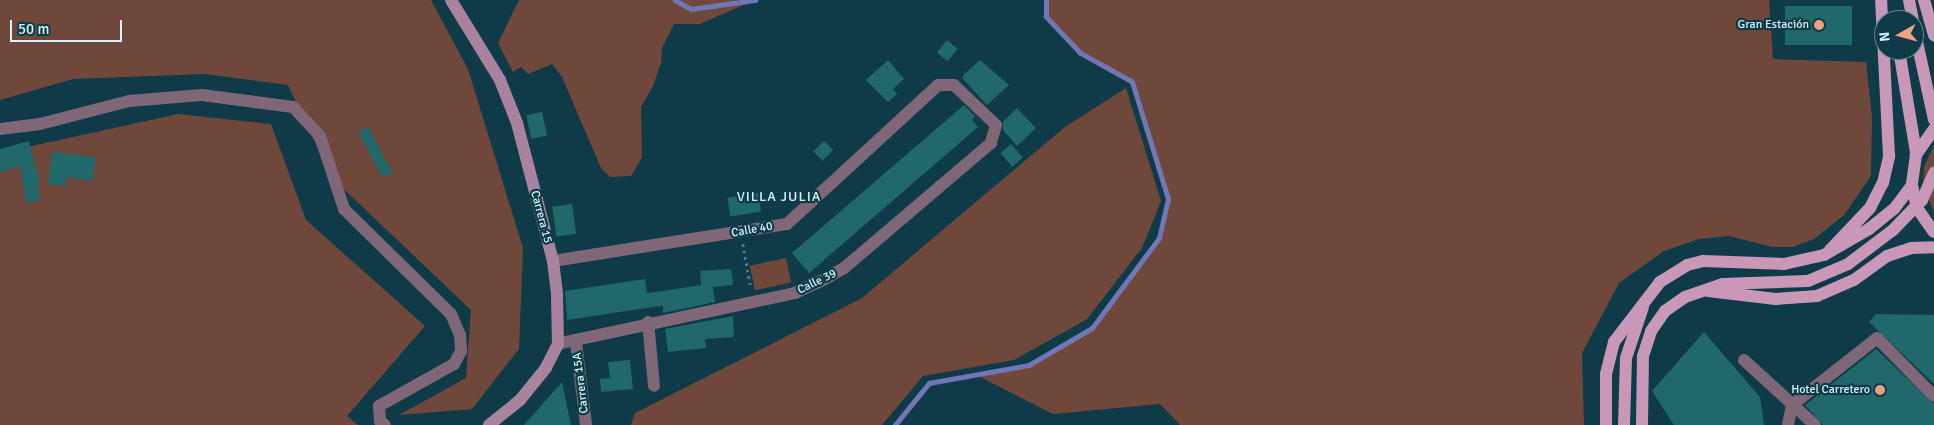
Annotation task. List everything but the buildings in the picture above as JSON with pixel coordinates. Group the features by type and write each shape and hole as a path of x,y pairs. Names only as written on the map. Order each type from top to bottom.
{"main road":[{"name":"Carrera 15","path":"451,0 500,80 517,124 553,261 558,344"},
{"path":"1824,255 1870,208 1883,183 1890,136 1883,0"},
{"path":"1924,0 1934,36"},
{"path":"1901,60 1914,122 1916,155 1912,185 1917,208 1934,232"},
{"path":"1921,60 1934,120"},
{"path":"1916,155 1934,128"},
{"path":"1642,425 1641,371 1651,331 1677,302 1737,282 1808,282 1848,264 1893,230 1916,208 1934,173"},
{"path":"1606,425 1609,358 1623,326 1648,293 1669,275 1704,261 1784,264 1824,255 1869,229 1894,209 1912,185"},
{"path":"1708,291 1776,299 1817,296 1854,280 1887,256 1911,248 1934,247"},
{"path":"1624,425 1624,397 1629,346 1648,293"},
{"path":"489,425 520,400 546,368 558,344"}],"street":[{"name":"Calle 40","path":"553,261 742,233 787,224 938,85 954,85 996,125 996,131"},
{"path":"0,129 40,124 129,101 202,95 293,106 320,136 344,209 451,314 460,335 461,351 454,364 379,406 380,421 384,425"},
{"name":"Calle 39","path":"558,344 576,342 648,322 796,293 844,268 992,143 996,131"},
{"path":"648,322 654,386"},
{"path":"1788,425 1792,405 1877,338 1934,396"},
{"name":"Carrera 15A","path":"576,342 586,425"},
{"path":"1744,360 1815,425"}],"path":[{"path":"742,233 754,302"}],"shaded area":[{"path":"0,0 431,0 468,69 523,248 519,349 472,409 399,415 466,378 471,310 331,177 288,85 205,74 73,79 0,100"},
{"path":"519,0 755,0 700,24 674,24 662,48 661,63 653,86 641,107 642,157 631,176 610,177 601,168 562,77 552,64 528,74 521,67 513,72 498,43"},
{"path":"1046,0 1769,0 1773,59 1866,62 1872,117 1871,176 1844,215 1814,239 1793,247 1772,247 1729,236 1699,239 1664,251 1619,283 1582,353 1584,425 1180,425 1160,404 1053,414 980,377 1029,365 1092,328 1159,238 1168,199 1132,82 1080,53 1046,17"},
{"path":"1126,88 1161,201 1142,248 1087,319 1014,360 923,376 882,425 631,425 635,413 862,298 1065,127"},
{"path":"178,114 271,124 306,220 425,326 347,416 358,425 0,425 0,153"},
{"path":"1934,145 1934,213 1923,184 1924,167"},
{"path":"786,258 791,282 755,290 750,266"}],"waterway":[{"path":"675,0 691,9 755,0"},
{"path":"895,425 929,383 1029,365 1092,328 1159,238 1168,199 1132,82 1080,53 1046,17 1046,0"}],"place":[{"name":"Gran Estación","path":"1819,25"},
{"name":"Hotel Carretero","path":"1880,390"}],"district":[{"name":"VILLA JULIA","path":"779,197"}]}
